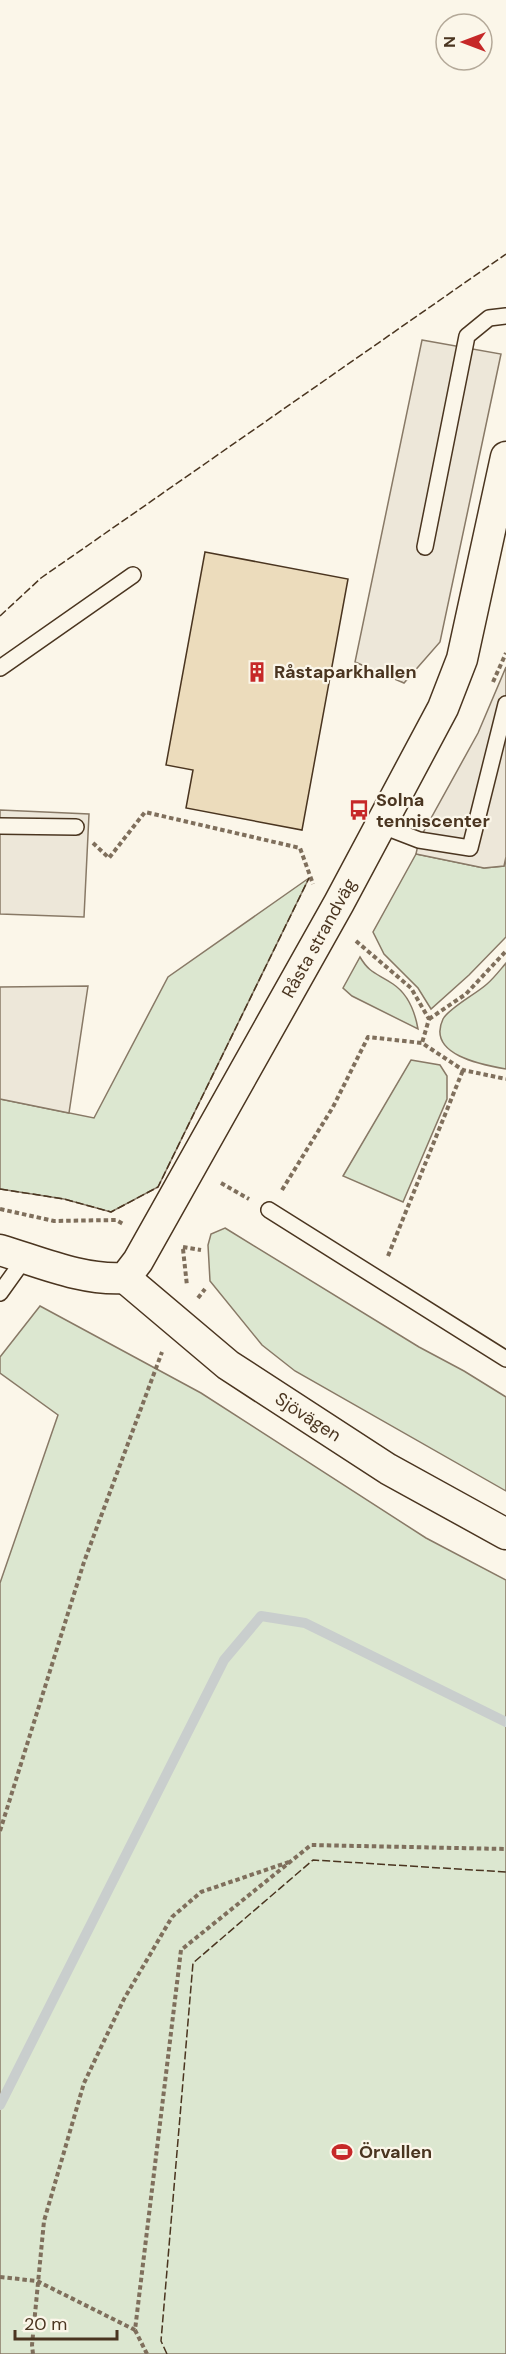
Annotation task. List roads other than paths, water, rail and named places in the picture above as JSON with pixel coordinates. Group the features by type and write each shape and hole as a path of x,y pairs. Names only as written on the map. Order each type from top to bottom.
{"street":[{"name":"Råsta strandväg","path":"125,1278 151,1239 339,903 443,708 462,659 506,457"},
{"path":"13,1254 84,1275 107,1279 125,1278"},
{"name":"Sjövägen","path":"125,1278 228,1365 388,1469 506,1534"}],"lane":[{"path":"425,548 467,336 489,318 506,316"},
{"path":"0,668 133,575"},
{"path":"380,825 419,840 470,848 506,704"},
{"path":"0,826 76,827"},
{"path":"269,1210 506,1359"},
{"path":"0,1293 13,1254"}],"waterway":[{"path":"0,2105 224,1660 261,1616 305,1623 506,1722"}],"place":[{"name":"Råstaparkhallen","path":"257,672"},
{"name":"Solna tenniscenter","path":"359,810"},
{"name":"Örvallen","path":"342,2152"}]}
